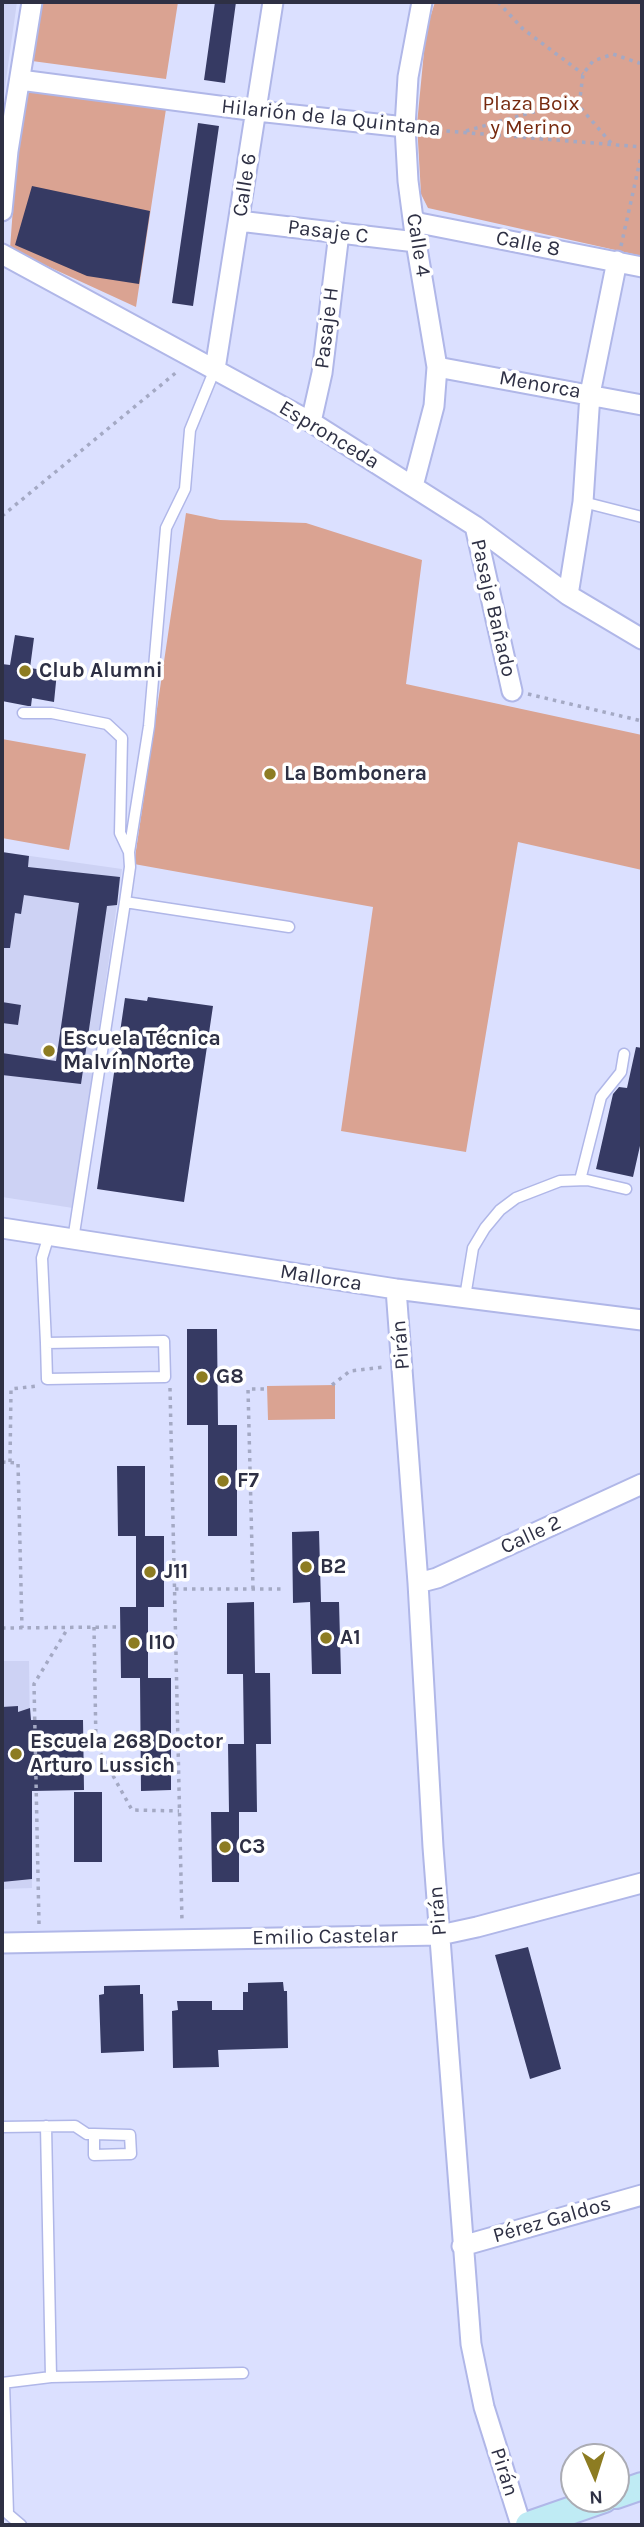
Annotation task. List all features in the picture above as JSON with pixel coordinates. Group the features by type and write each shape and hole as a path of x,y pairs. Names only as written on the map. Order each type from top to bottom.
{"main road":[{"path":"529,2525 564,2513"}],"street":[{"path":"2,211 8,150 32,2"},
{"name":"Calle 6","path":"215,369 273,2"},
{"name":"Calle 4","path":"413,485 434,406 437,368 416,242 408,181 405,127 408,77 422,2"},
{"name":"Hilarión de la Quintana","path":"20,80 405,127"},
{"name":"Pasaje C","path":"239,222 416,242"},
{"name":"Calle 8","path":"414,222 642,267"},
{"name":"Pasaje H","path":"312,422 322,373 339,233"},
{"name":"Espronceda","path":"2,254 312,422 475,526 568,595 642,639"},
{"path":"568,595 583,502 590,394 617,261"},
{"name":"Menorca","path":"437,368 642,405"},
{"name":"Pasaje Bañado","path":"475,526 512,691"},
{"name":"Mallorca","path":"2,1228 396,1289 642,1320"},
{"name":"Pirán","path":"396,1289 471,2344 484,2407 522,2525"},
{"name":"Calle 2","path":"418,1583 437,1578 642,1484"},
{"name":"Emilio Castelar","path":"2,1943 440,1935 642,1883"},
{"name":"Pérez Galdos","path":"462,2246 642,2195"}],"lane":[{"path":"73,1240 149,726 166,528 185,489 190,429 215,369"},
{"path":"583,502 642,517"},
{"path":"23,713 52,713 107,724 122,738 120,833 129,852"},
{"path":"125,902 289,928"},
{"path":"580,1180 601,1097 621,1072 624,1054"},
{"path":"465,1297 473,1248 500,1210 516,1198 559,1181 580,1180 626,1189"},
{"path":"46,1343 164,1341 165,1377 47,1378 42,1258 49,1235"},
{"path":"46,2126 51,2377"},
{"path":"2,2127 75,2126 87,2134 94,2134"},
{"path":"21,2525 8,2514 3,2383 51,2377 243,2373"}],"path":[{"path":"498,2 523,29 583,74"},
{"path":"612,144 579,106 583,74 593,61 613,54 641,63"},
{"path":"463,132 579,99"},
{"name":"Hilarión de la Quintana","path":"405,127 642,147"},
{"path":"617,261 642,152"},
{"path":"2,516 193,358"},
{"path":"512,691 642,721"},
{"path":"332,1385 350,1371 403,1365"},
{"path":"165,1377 170,1385 182,1939"},
{"path":"10,1462 11,1389 35,1387 47,1378"},
{"path":"253,1589 248,1389 267,1389"},
{"path":"2,1462 18,1462 22,1628"},
{"path":"175,1589 285,1589"},
{"path":"94,1627 96,1745 132,1810 179,1811"},
{"path":"2,1628 116,1627"},
{"path":"39,1942 34,1684 68,1628"}],"shaded area":[{"path":"2,2 17,2 2,108"},
{"name":"Escuela Técnica Malvín Norte","path":"2,852 122,869 73,1208 2,1197"},
{"name":"Escuela 268 Doctor Arturo Lussich","path":"2,1661 29,1661 32,1888 2,1889"}],"green space":[{"path":"42,2 178,2 166,79 32,61"},
{"name":"Plaza Boix y Merino","path":"435,2 642,2 642,256 428,208 421,194 417,124 426,31"},
{"path":"29,90 166,109 136,307 10,249 18,139"},
{"path":"186,513 220,520 306,523 422,560 406,684 642,735 642,870 518,842 466,1152 341,1131 373,907 134,864"},
{"path":"2,739 86,754 69,850 2,838"},
{"path":"335,1385 335,1419 268,1420 267,1386"}],"building":[{"path":"215,2 236,2 225,83 204,80"},
{"path":"198,123 219,126 193,306 172,303"},
{"path":"32,186 150,211 139,284 87,276 15,245"},
{"name":"Club Alumni","path":"15,635 34,638 30,668 57,672 54,702 32,698 31,706 28,706 2,701 2,664 10,665"},
{"path":"2,852 29,856 28,867 120,877 117,905 107,906 81,1084 2,1075 2,1053 56,1061 79,903 24,895 21,914 15,913 10,948 2,948"},
{"path":"148,997 213,1006 184,1202 97,1189 125,998 147,1001"},
{"path":"2,1002 21,1005 18,1025 2,1023"},
{"path":"636,1047 642,1048 642,1137 633,1177 596,1169 613,1094 619,1087 627,1088"},
{"path":"187,1329 217,1329 218,1425 237,1425 237,1536 208,1536 208,1425 187,1425"},
{"path":"117,1466 145,1466 145,1536 164,1536 164,1607 148,1607 148,1678 171,1678 171,1790 141,1791 140,1678 121,1678 120,1607 136,1607 136,1536 118,1536"},
{"path":"319,1531 321,1602 339,1602 341,1674 312,1674 310,1602 293,1603 292,1532"},
{"path":"254,1602 255,1673 270,1673 271,1744 244,1744 243,1674 227,1674 227,1603"},
{"path":"18,1706 18,1712 30,1708 31,1720 83,1720 84,1790 32,1791 32,1879 2,1882 2,1707"},
{"path":"228,1744 256,1744 257,1812 229,1812"},
{"path":"74,1792 102,1792 102,1862 74,1862"},
{"name":"C3","path":"211,1812 239,1812 239,1882 212,1882"},
{"path":"528,1947 561,2069 530,2079 495,1955"},
{"path":"283,1982 284,1991 287,1991 288,2048 218,2050 219,2067 173,2068 172,2011 178,2010 177,2001 212,2001 212,2010 243,2010 243,1992 248,1992 248,1983"},
{"path":"140,1985 140,1994 143,1994 144,2051 101,2053 99,1995 104,1994 104,1986"}],"place":[{"name":"Club Alumni","path":"25,671"},
{"name":"La Bombonera","path":"270,774"},
{"name":"Escuela Técnica Malvín Norte","path":"49,1051"},
{"name":"G8","path":"202,1377"},
{"name":"F7","path":"223,1481"},
{"name":"B2","path":"306,1567"},
{"name":"J11","path":"150,1572"},
{"name":"A1","path":"326,1638"},
{"name":"I10","path":"134,1643"},
{"name":"Escuela 268 Doctor Arturo Lussich","path":"16,1754"},
{"name":"C3","path":"225,1847"}]}
